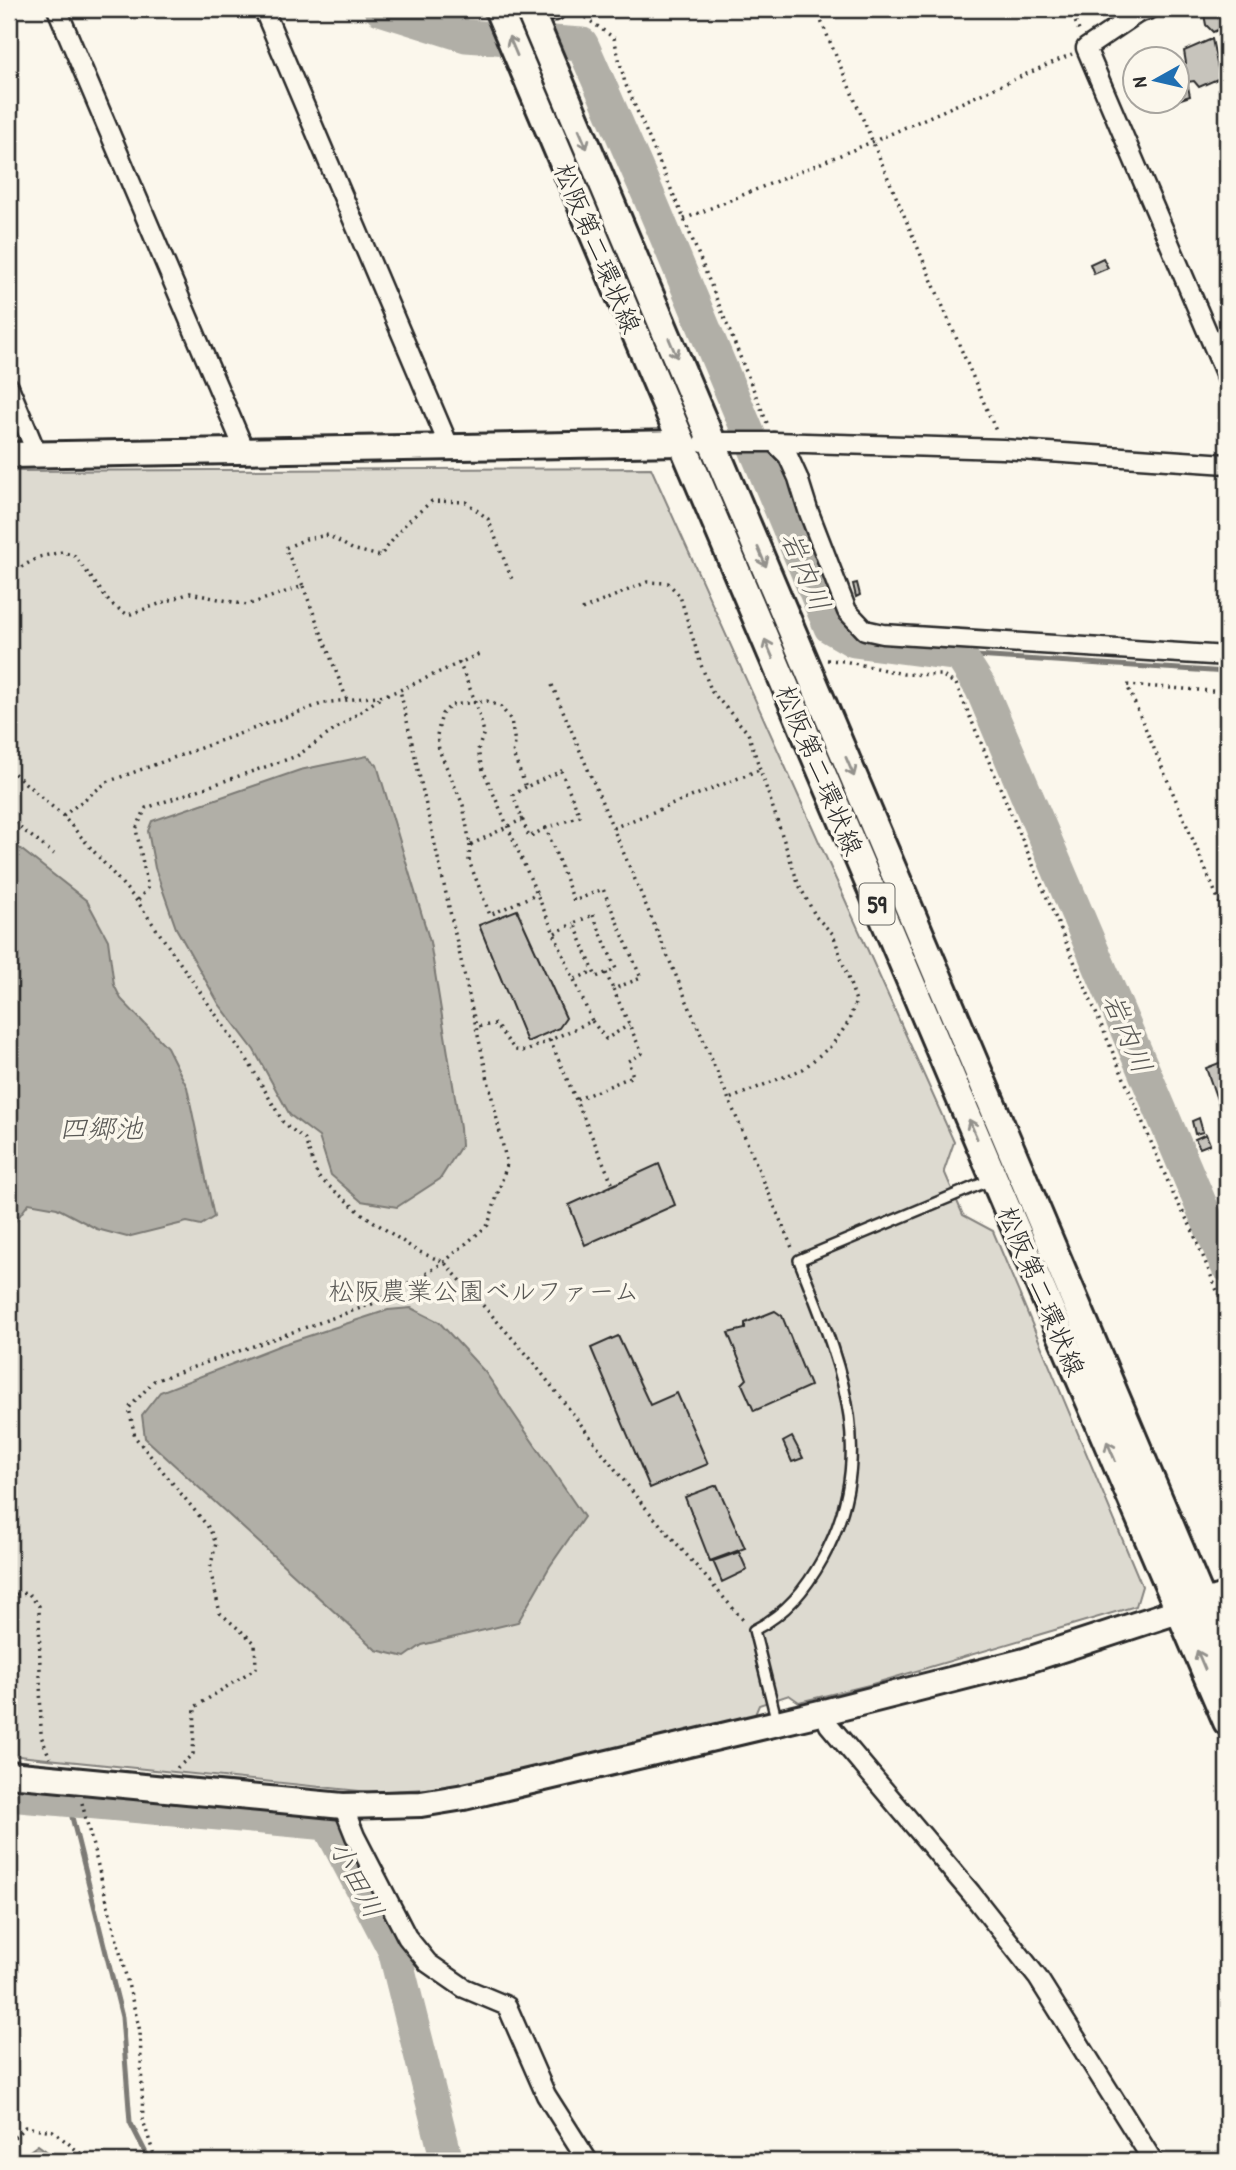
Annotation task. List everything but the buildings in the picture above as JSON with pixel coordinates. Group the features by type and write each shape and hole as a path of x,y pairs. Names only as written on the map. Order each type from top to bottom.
{"main road":[{"name":"松阪第二環状線","path":"498,9 994,1178 1204,1604 1227,1722"},
{"name":"松阪第二環状線","path":"542,10 556,76 723,442 805,662 1227,1660"}],"street":[{"path":"57,9 245,451"},
{"path":"1150,9 1138,13 1086,48 1227,378"},
{"path":"266,15 449,446"},
{"path":"9,387 37,454"},
{"path":"774,442 788,456 799,478 808,510 846,611 865,630 883,634 1227,656"},
{"path":"9,455 774,442 1003,449 1227,464"},
{"path":"9,1774 344,1806 421,1804 464,1797 824,1712 1026,1661 1204,1604"},
{"path":"824,1712 829,1725 971,1893 1038,1978 1153,2161"},
{"path":"344,1806 355,1836 407,1937 428,1963 464,1987 508,2006 546,2095 588,2161"}],"lane":[{"path":"777,1723 754,1630 776,1619 815,1573 828,1549 844,1504 853,1450 850,1418 836,1354 799,1260 994,1178"}],"path":[{"path":"816,9 1003,449"},
{"path":"684,219 872,142 1086,48 1070,9"},
{"path":"542,10 579,13 614,38 625,83 684,219 774,442"},
{"path":"347,700 303,586 285,548 306,539 328,535 352,549 380,556 407,522 432,501 466,502 488,519 513,582"},
{"path":"9,574 39,557 62,552 75,556 110,603 128,615 190,593 247,605 303,586"},
{"path":"582,610 647,582 668,583 680,596 712,692 748,733 798,883 816,917 833,934 856,1001 848,1023 832,1045 803,1069 727,1100"},
{"path":"63,816 107,782 324,703 385,695 400,690 479,654"},
{"path":"805,662 844,661 903,674 940,675 956,684 1227,1315"},
{"path":"459,662 484,732 478,750 481,765 593,1021 606,1039 629,1025"},
{"path":"552,685 793,1250 782,1255"},
{"path":"1227,692 1126,685 1227,920"},
{"path":"175,1770 193,1754 195,1707 256,1668 256,1643 220,1613 210,1569 216,1543 209,1528 135,1437 129,1408 154,1381 372,1304 444,1262 488,1225 507,1164 400,690"},
{"path":"137,901 148,888 136,830 146,808 297,757 385,695"},
{"path":"526,787 513,754 515,743 511,720 501,707 487,701 451,705 442,715 437,735 439,750 463,804 470,845 469,861 490,915 538,893"},
{"path":"9,769 63,816 137,901 248,1061 283,1122 305,1140 318,1177 361,1213 417,1251 444,1262 530,1358 638,1499 744,1621"},
{"path":"614,828 759,770"},
{"path":"561,771 580,816 529,836 523,819 513,795 561,771"},
{"path":"9,819 54,855"},
{"path":"470,845 523,819"},
{"path":"546,828 574,901 603,889 635,965 640,978 613,989"},
{"path":"555,933 574,923 593,915 615,969 596,977 574,923"},
{"path":"575,979 594,971"},
{"path":"576,1100 633,1076 628,1061 642,1053 606,973"},
{"path":"476,1027 495,1024 515,1050 526,1051 593,1021"},
{"path":"550,1040 613,1185"},
{"path":"9,1595 28,1593 38,1606 41,1736 51,1760"},
{"path":"79,1795 140,2031 143,2120 153,2152 159,2161"},
{"path":"9,2142 24,2127 53,2131 90,2161"}],"green space":[{"name":"松阪農業公園ベルファーム","path":"651,468 954,1142 944,1171 963,1215 993,1231 1142,1586 1136,1606 869,1685 799,1702 789,1695 759,1705 754,1717 445,1788 369,1792 9,1755 9,471"}],"water":[{"path":"367,756 377,765 430,942 460,1128 461,1146 440,1179 397,1207 361,1201 331,1175 319,1137 290,1115 254,1050 219,1004 176,928 155,868 148,831 152,821 300,770"},
{"name":"四郷池","path":"9,840 87,901 108,940 114,985 121,999 167,1047 187,1087 214,1217 201,1225 187,1222 127,1237 97,1229 57,1208 29,1203 12,1226 12,1257 9,1264"},
{"path":"411,1308 439,1322 485,1372 584,1517 550,1566 518,1622 422,1645 405,1657 376,1650 145,1438 142,1415 160,1392 281,1345 388,1310"},
{"path":"38,2145 60,2161 16,2161"}],"waterway":[{"name":"岩内川","path":"380,9 466,36 582,44 830,627 854,641 960,655 981,688 1227,1266"},
{"path":"960,655 1227,672"},
{"name":"小田川","path":"9,1795 328,1824 394,1950 447,2161"},
{"path":"68,1801 122,2017 130,2122 150,2161"}]}
